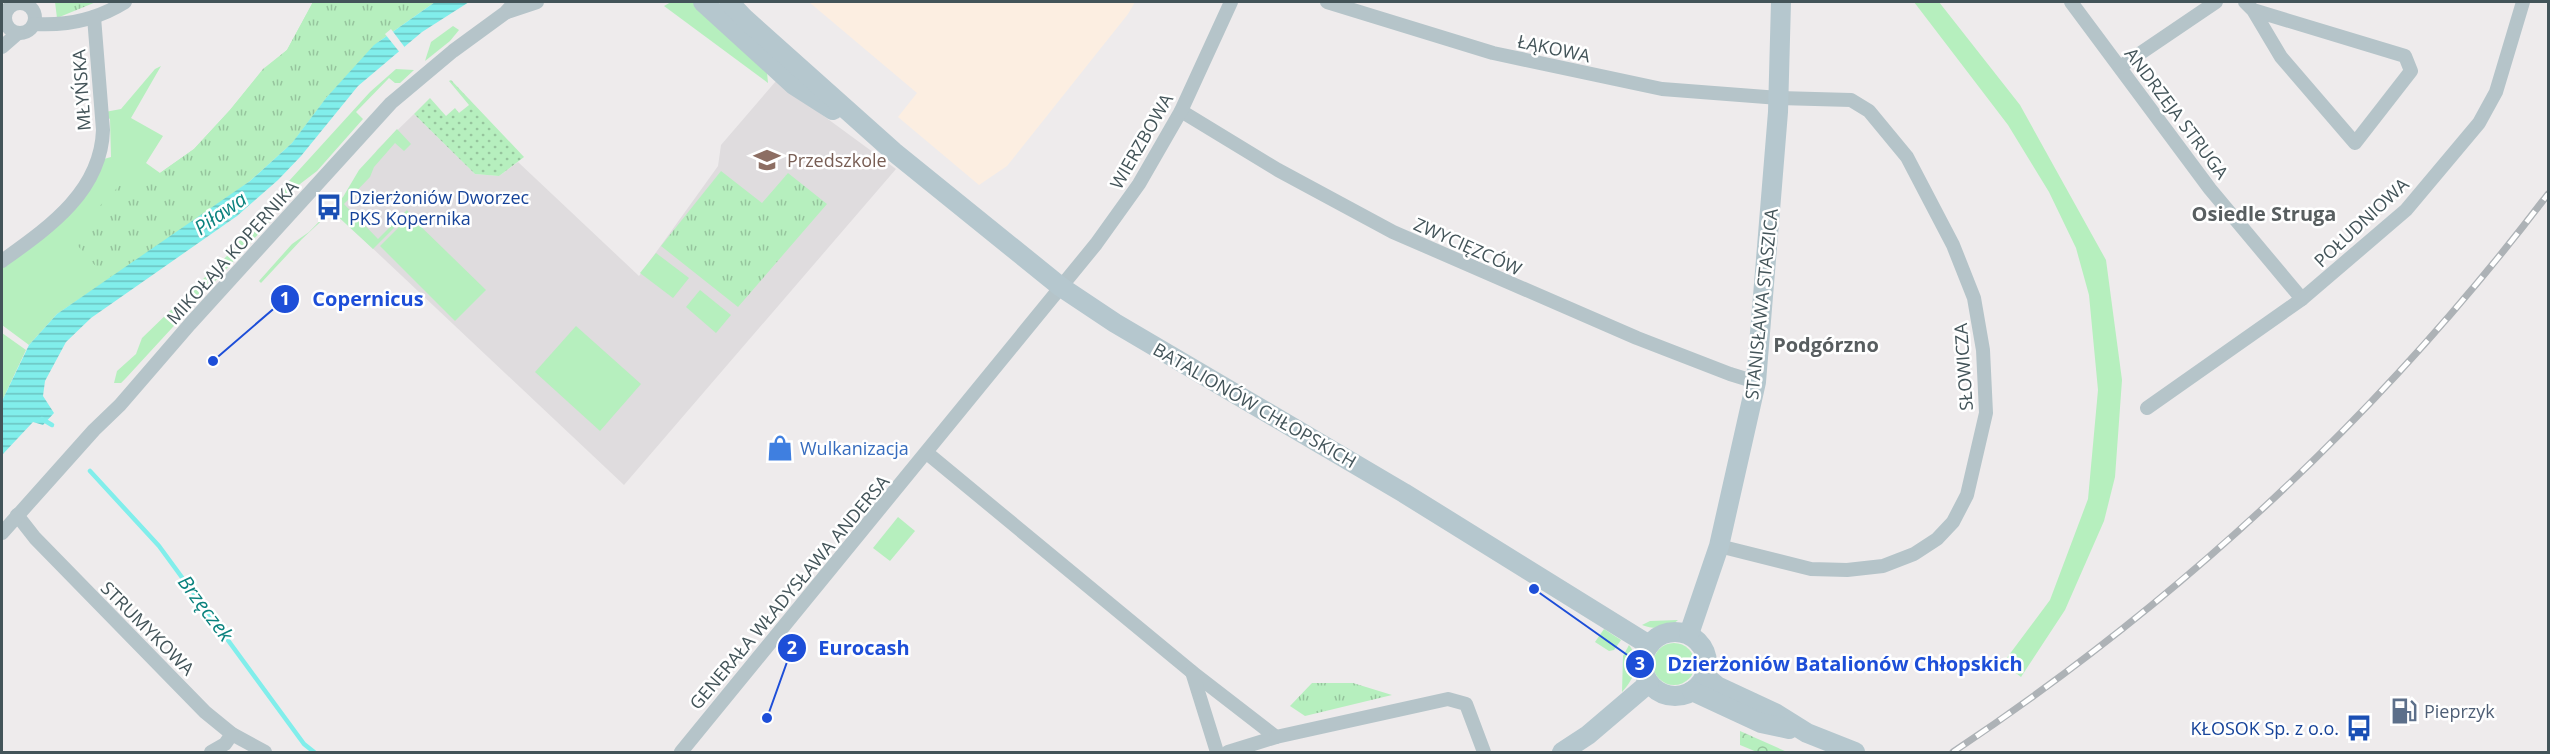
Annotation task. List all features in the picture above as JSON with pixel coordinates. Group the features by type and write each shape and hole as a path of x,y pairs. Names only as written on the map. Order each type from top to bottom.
{"main road":[{"name":"BATALIONÓW CHŁOPSKICH","path":"703,2 794,85 879,139"},
{"name":"BATALIONÓW CHŁOPSKICH","path":"729,2 879,139 1061,286 1115,323 1413,499 1648,645"},
{"name":"STANISŁAWA STASZICA","path":"1689,634 1719,546 1756,382 1779,98 1781,2"},
{"path":"1671,632 1689,634 1703,648 1707,667 1705,676 1692,692 1676,696 1661,693 1649,683 1643,664 1648,645 1655,638 1671,632"},
{"path":"1705,676 1717,686 1775,713 1807,733 1854,753"},
{"path":"1562,753 1588,735 1649,683"},
{"path":"1692,692 1761,723 1807,733"}],"street":[{"path":"2,47 18,33 29,29 34,24 35,16 30,7 16,2 8,9 4,23 18,33"},
{"path":"34,24 52,25 94,17 125,2"},
{"name":"MIKOŁAJA KOPERNIKA","path":"2,533 391,103 453,51 505,13 515,2"},
{"name":"MIKOŁAJA KOPERNIKA","path":"505,13 537,2"},
{"name":"WIERZBOWA","path":"1061,286 1096,244 1139,184 1181,111 1231,2"},
{"name":"ŁĄKOWA","path":"1327,2 1493,53 1662,89 1779,98"},
{"name":"ANDRZEJA STRUGA","path":"2071,2 2210,189 2302,299"},
{"path":"2120,67 2216,2"},
{"name":"POŁUDNIOWA","path":"2147,408 2302,299 2406,210 2480,123 2496,92 2523,2"},
{"path":"2249,6 2405,56 2411,71 2355,143 2281,57 2249,6"},
{"name":"MŁYŃSKA","path":"2,261 61,213 88,185 95,170 103,147 103,130 94,17"},
{"name":"SŁOWICZA","path":"1719,546 1812,568 1847,570 1883,566 1914,554 1937,539 1953,522 1967,495 1986,413 1983,350 1974,298 1953,244 1907,158 1869,111 1851,100 1779,98"},
{"name":"ZWYCIĘZCÓW","path":"1181,111 1278,170 1393,232 1627,334 1756,382"},
{"name":"GENERAŁA WŁADYSŁAWA ANDERSA","path":"681,753 798,606 927,453 1061,286"},
{"path":"927,453 1192,672 1276,737"},
{"name":"STRUMYKOWA","path":"17,515 35,538 205,712 232,734 265,753"},
{"path":"1192,672 1217,753"},
{"path":"1228,753 1276,737 1448,699 1466,704 1484,753"},
{"path":"211,753 225,744 232,734"}],"shaded area":[{"path":"809,2 1135,2 1128,14 1007,166 979,185 898,117 917,93"},
{"path":"776,81 896,169 624,485 333,211 362,180 377,150 414,114 475,174 499,176 518,162 639,276 718,166 721,145"}],"green space":[{"path":"55,2 96,2 57,18"},
{"path":"313,2 375,23 378,43 326,98 292,143 139,259 57,314 29,345 2,325 2,265 71,210 104,159 111,157 110,119 104,115 105,112 121,109 155,69 161,66 131,118 163,136 146,163 160,173 194,149 262,71 287,50"},
{"path":"313,2 435,2 374,45 326,98 292,143 250,181 204,215 107,279 70,237 119,186 160,173 194,149 263,69 287,50"},
{"path":"671,2 693,2 767,72 768,83 664,6"},
{"path":"1914,2 1939,2 2020,105 2106,260 2122,380 2115,477 2104,521 2065,610 2021,677 2003,663 2050,600 2088,499 2098,390 2089,295 2076,248 2049,192 2008,125"},
{"path":"453,26 459,30 450,41 425,61 431,42"},
{"path":"396,69 414,70 400,83 395,83 389,78 356,112 363,119 317,171 283,197 279,192 370,92"},
{"path":"451,80 524,157 499,176 475,174 414,114 430,98 446,116 455,108 459,113 469,105 449,81"},
{"path":"397,129 411,144 404,151 395,143 374,167 370,177 344,204 378,239 407,210 409,213 373,249 332,211 261,283 259,281 292,244 309,232 343,197 359,170"},
{"path":"721,171 762,203 788,173 827,204 738,307 661,246"},
{"path":"269,216 275,216 126,378 121,383 114,383 117,371 136,354 142,338 229,254 231,242"},
{"path":"410,216 486,290 455,321 380,246"},
{"path":"656,253 689,278 673,298 640,273"},
{"path":"700,290 731,315 716,333 686,307"},
{"path":"576,326 641,384 600,431 535,372"},
{"path":"2,333 26,350 2,401"},
{"path":"898,517 915,531 890,561 873,548"},
{"path":"1678,620 1661,628 1642,625 1650,621"},
{"path":"1604,629 1621,640 1614,650 1609,651 1595,642"},
{"path":"1674,643 1682,644 1689,649 1694,656 1694,672 1689,679 1682,684 1674,685 1666,684 1659,679 1654,672 1653,664 1654,656 1659,649 1666,644"},
{"path":"1629,645 1636,664 1630,681 1622,692 1623,656"},
{"path":"1312,683 1353,683 1392,695 1305,716 1290,706"},
{"path":"1740,731 1787,752 1757,752 1740,745"}],"water":[{"name":"Piława","path":"435,2 469,2 422,32 358,86 301,156 237,216 91,318 66,342 45,381 43,396 54,413 43,425 33,422 2,455 2,401 29,345 57,314 250,181 292,143 326,98 374,45"}],"pier":[{"path":"391,29 406,49 401,54 385,34"}],"waterway":[{"name":"Brzęczek","path":"42,419 52,425"},
{"name":"Brzęczek","path":"90,471 159,546 304,744 314,752"}],"railway":[{"path":"1953,752 2037,693 2119,631 2198,566 2274,498 2347,427 2417,352 2484,275 2548,194"}],"place":[{"name":"Przedszkole","path":"767,160"},
{"name":"Dzierżoniów Dworzec PKS Kopernika","path":"329,207"},
{"name":"Copernicus","path":"213,361"},
{"name":"Wulkanizacja","path":"780,448"},
{"name":"Dzierżoniów Batalionów Chłopskich","path":"1534,589"},
{"name":"Pieprzyk","path":"2404,711"},
{"name":"Eurocash","path":"767,718"},
{"name":"KŁOSOK Sp. z o.o.","path":"2359,728"}],"district":[{"name":"Osiedle Struga","path":"2264,213"},
{"name":"Podgórzno","path":"1826,344"}]}
